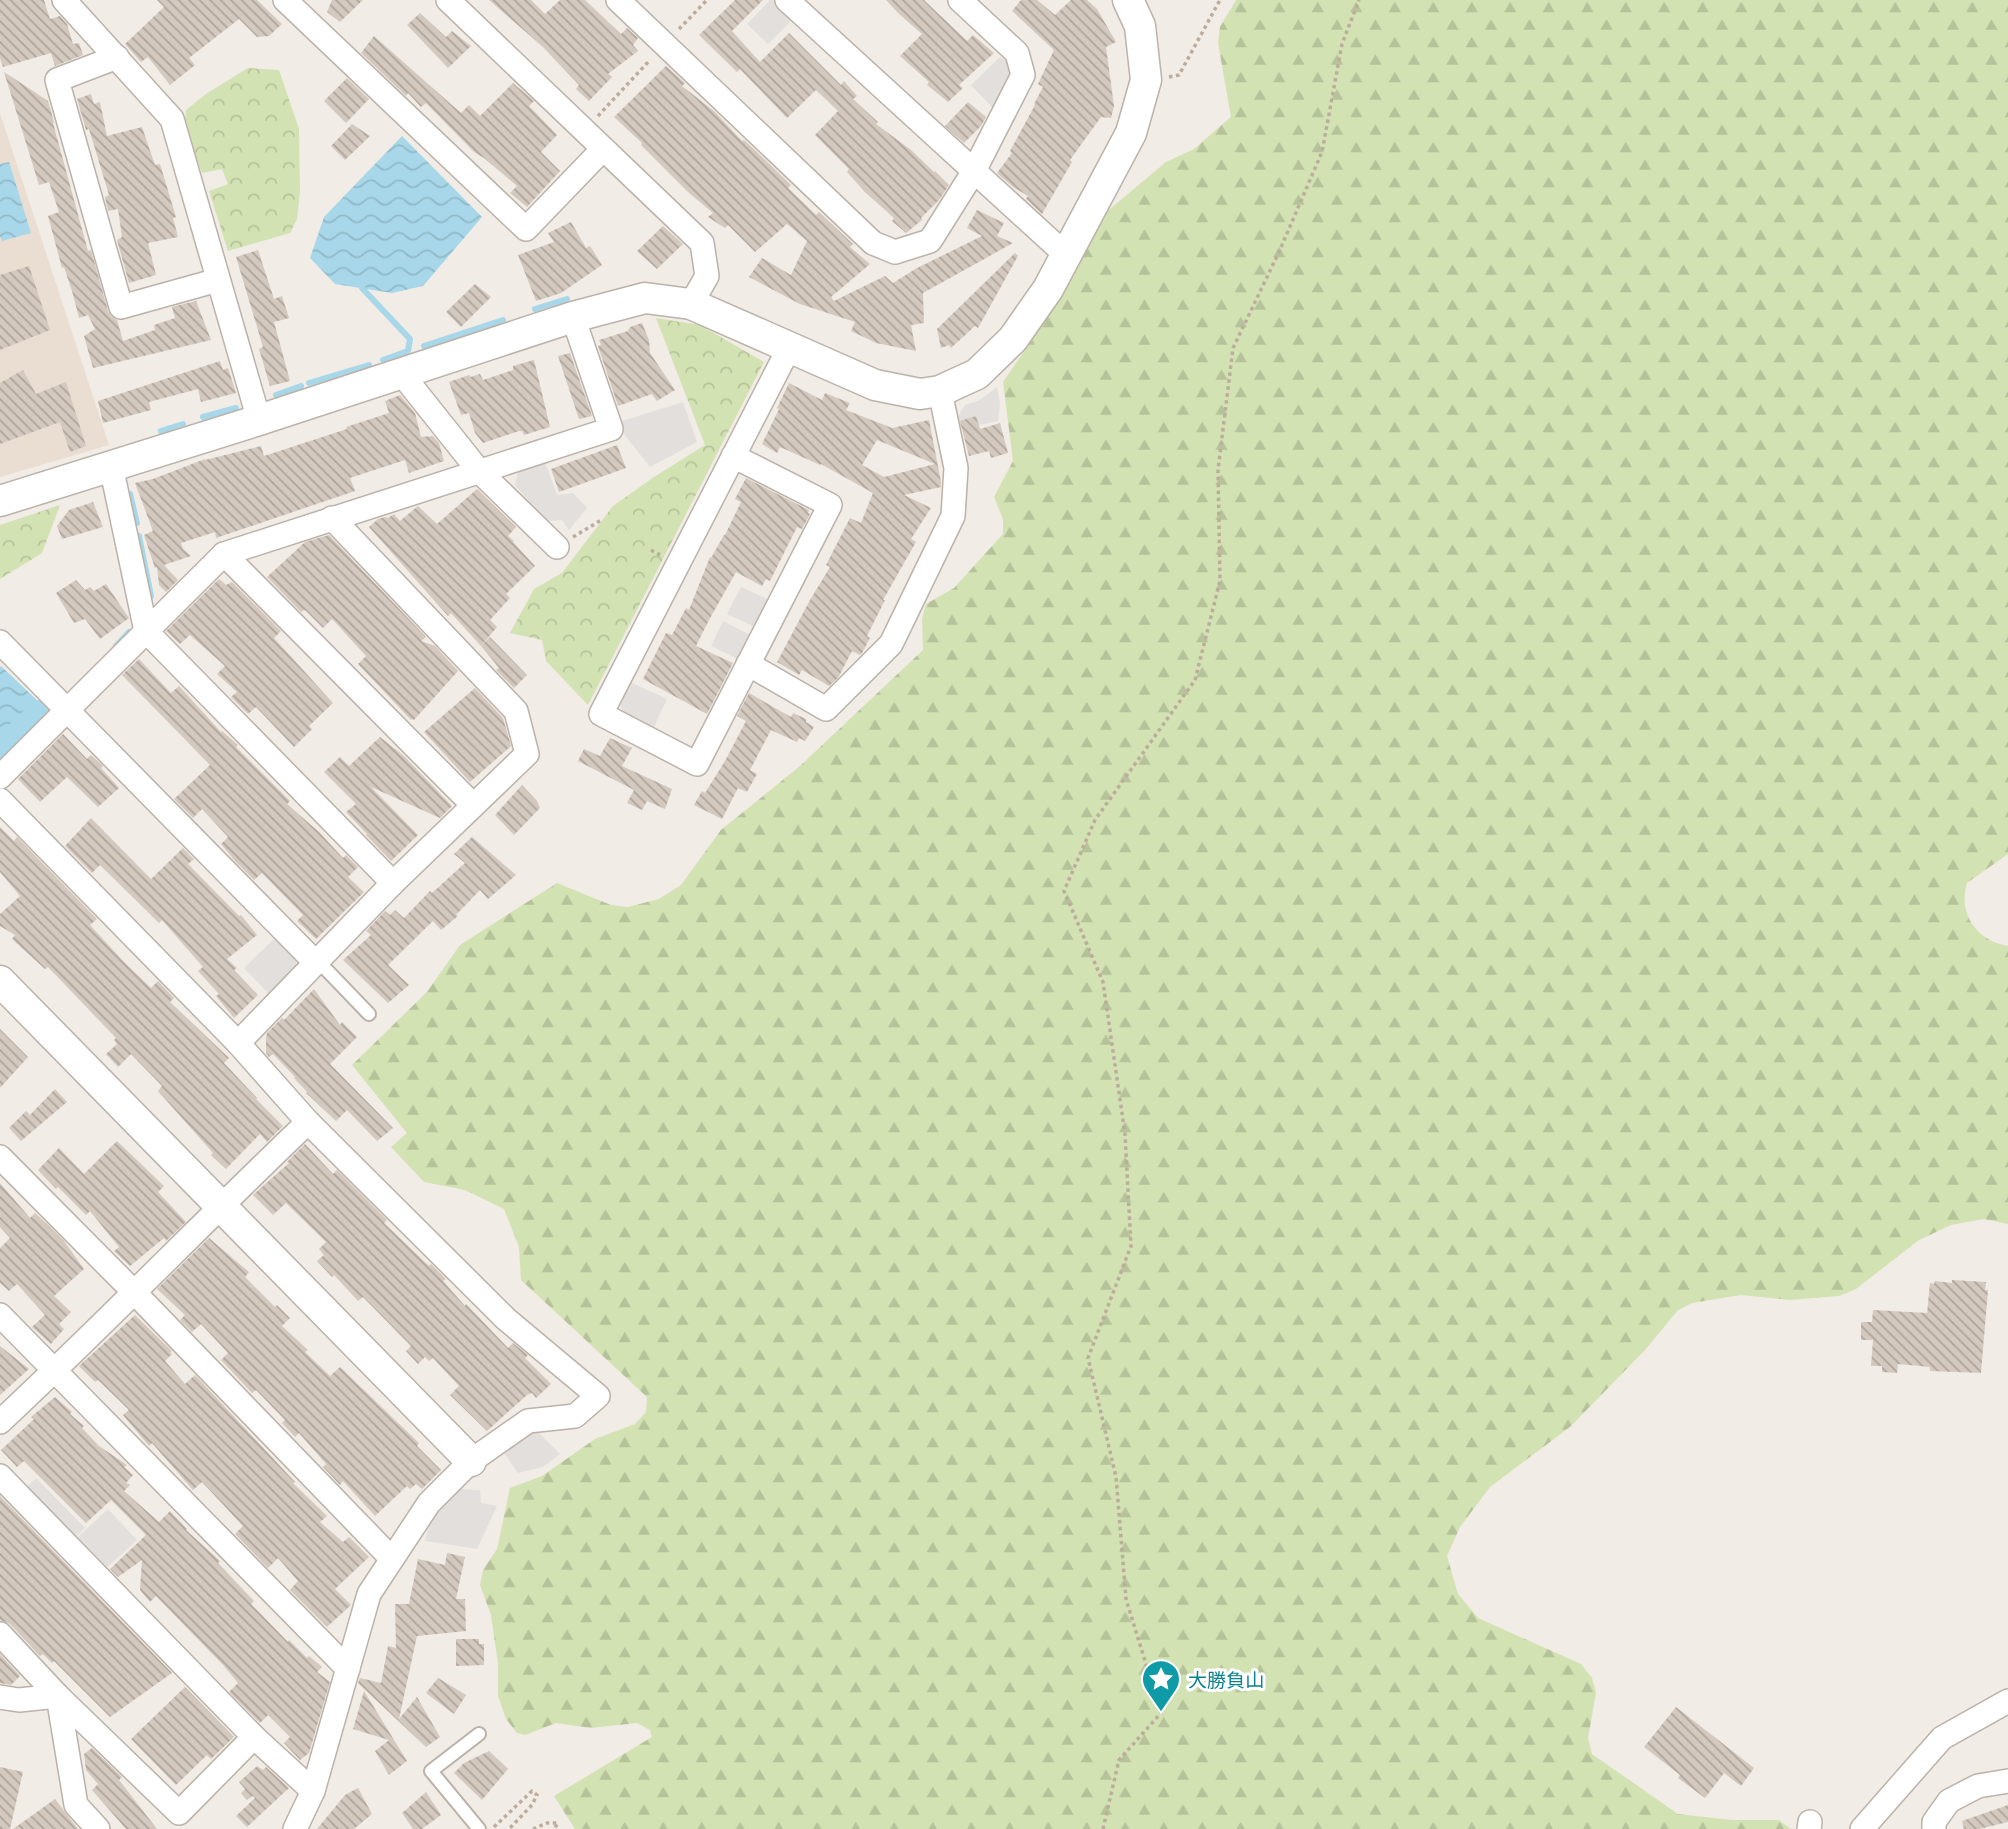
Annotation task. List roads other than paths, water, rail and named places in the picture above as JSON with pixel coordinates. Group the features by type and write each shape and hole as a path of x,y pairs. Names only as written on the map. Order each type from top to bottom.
{"street":[{"path":"64,0 172,119 259,420"},
{"path":"285,0 526,229 603,149"},
{"path":"448,0 702,243 707,276 691,304"},
{"path":"618,0 873,243 895,253 930,241 974,171 1023,75 1017,53 960,0"},
{"path":"787,0 1065,254"},
{"path":"0,501 573,317 645,298 691,304 875,385 920,394 940,391 977,374 1013,339 1048,289 1131,134 1146,80 1140,26 1128,0"},
{"path":"117,57 57,80 121,307 218,280"},
{"path":"0,777 224,554 611,429 573,317"},
{"path":"733,456 830,505 697,764 601,714 733,456 789,348"},
{"path":"401,373 479,471 557,547"},
{"path":"748,664 827,709 891,644 953,516 957,468 940,391"},
{"path":"111,466 146,631 393,883"},
{"path":"238,1043 393,883 527,754 516,711 332,518"},
{"path":"224,554 473,805"},
{"path":"0,642 317,962"},
{"path":"0,800 238,1043 308,1122 506,1319 598,1396 575,1416 528,1422 471,1461 429,1503 369,1594 313,1791 295,1829"},
{"path":"0,981 471,1461"},
{"path":"0,1422 308,1122"},
{"path":"0,1157 392,1559"},
{"path":"0,1315 348,1669"},
{"path":"0,1476 254,1737 313,1791"},
{"path":"0,1634 58,1696 179,1813 254,1737"},
{"path":"0,1697 19,1700 58,1696"},
{"path":"58,1696 76,1805 98,1829"},
{"path":"1862,1829 1942,1738 2008,1701"},
{"path":"1934,1829 1934,1822 1949,1801 1978,1786 2008,1781"}],"lane":[{"path":"317,962 369,1014"},
{"path":"479,1734 430,1771 479,1829"}],"water":[{"path":"402,136 482,217 423,286 392,293 335,284 310,258 324,217"},
{"path":"9,162 31,233 2,241 0,164"},
{"path":"0,667 40,703 0,743"}],"waterway":[{"path":"362,288 410,339 408,351 383,360"},
{"path":"535,309 567,299"},
{"path":"424,346 503,320"},
{"path":"309,383 369,365"},
{"path":"276,395 301,386"},
{"path":"203,417 236,408"},
{"path":"161,431 183,424"},
{"path":"130,494 137,523"},
{"path":"139,536 151,596"},
{"path":"116,646 129,632"},
{"path":"0,759 43,718"}],"place":[{"name":"大勝負山","path":"1161,1713"}]}
